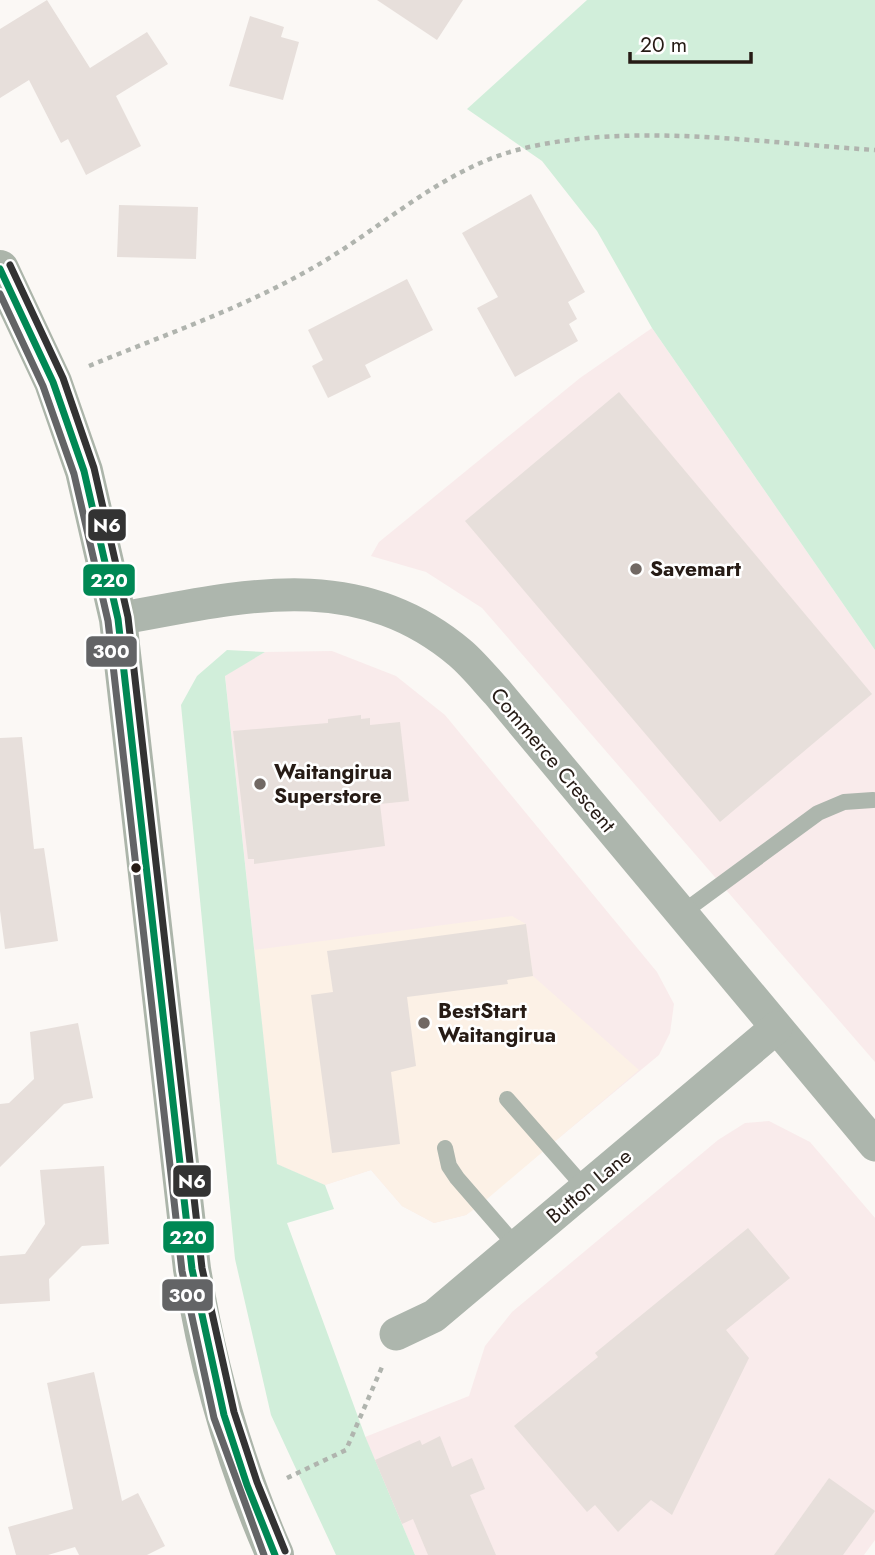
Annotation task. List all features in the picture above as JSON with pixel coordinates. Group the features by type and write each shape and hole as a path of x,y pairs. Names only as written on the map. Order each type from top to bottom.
{"main road":[{"path":"0,269 53,382 84,471 118,619 192,1269 212,1377 248,1496 275,1555"}],"street":[{"name":"Commerce Crescent","path":"118,619 213,601 284,594 339,596 380,606 431,632 461,654 497,692 875,1144"},
{"name":"Button Lane","path":"396,1334 434,1316 776,1028"}],"lane":[{"path":"682,914 818,813 844,802 873,800"},
{"path":"507,1099 586,1189"},
{"path":"445,1148 449,1166 457,1178 517,1247"}],"path":[{"path":"53,382 276,287 309,270 428,192 515,151 565,141 624,136 875,150"},
{"path":"248,1496 346,1450 396,1334"}],"shaded area":[{"path":"652,328 875,650 875,1062 482,608 426,572 371,556 379,542 580,378"},
{"path":"332,651 396,676 445,715 657,972 674,1004 670,1033 659,1055 466,1215 434,1223 402,1206 371,1170 325,1185 277,1164 225,675 265,652"},
{"name":"BestStart Waitangirua","path":"512,916 526,924 533,976 639,1070 466,1215 434,1223 402,1206 371,1170 325,1185 277,1164 254,950"},
{"path":"769,1121 810,1142 875,1218 875,1540 864,1555 415,1555 365,1437 469,1396 485,1346 512,1312 718,1140 745,1123"}],"green space":[{"path":"587,0 875,0 875,650 652,328 597,231 542,161 467,109"},
{"path":"227,650 265,652 225,676 277,1164 325,1185 334,1209 287,1223 365,1436 415,1555 336,1555 271,1415 235,1259 181,705 197,676"}],"building":[{"path":"47,0 90,68 147,32 168,64 116,96 141,146 86,175 68,139 61,143 29,80 0,98 0,29"},
{"path":"377,0 463,0 437,40"},
{"path":"250,16 284,27 281,37 299,42 283,100 229,86"},
{"path":"531,194 585,292 568,302 577,319 569,324 578,341 515,377 477,308 498,297 462,233"},
{"path":"119,205 198,207 196,259 117,257"},
{"path":"407,279 433,330 365,365 371,377 328,398 312,366 323,360 308,330"},
{"name":"Savemart","path":"619,392 872,694 720,822 465,521"},
{"path":"361,715 361,719 370,718 370,725 400,722 409,801 380,804 385,846 254,864 254,859 248,859 233,731 328,723 328,719"},
{"path":"22,737 34,849 44,848 58,941 5,949 0,911 0,738"},
{"path":"526,924 533,976 507,980 508,984 407,997 416,1066 391,1072 400,1144 332,1153 311,995 333,992 327,951"},
{"path":"78,1023 93,1098 64,1104 0,1167 0,1104 9,1103 34,1079 30,1032"},
{"path":"104,1166 109,1244 82,1246 49,1279 50,1301 0,1304 0,1256 25,1254 45,1224 40,1170"},
{"path":"748,1228 790,1278 726,1330 749,1358 672,1515 651,1500 618,1532 595,1505 587,1512 514,1426 598,1357 595,1353"},
{"path":"94,1372 122,1501 138,1493 165,1546 147,1555 79,1555 75,1547 48,1555 16,1555 8,1527 73,1509 47,1383"},
{"path":"440,1436 452,1467 472,1458 485,1489 470,1495 496,1555 428,1555 413,1519 402,1524 375,1460 420,1440 422,1445"},
{"path":"829,1478 875,1511 843,1555 774,1555"}],"transit line":[{"name":"N6","path":"10,265 63,378 94,468 128,617 202,1268 234,1412 257,1482 285,1551"},
{"name":"220","path":"0,269 53,382 84,471 118,619 192,1269 224,1415 247,1485 275,1555"},
{"name":"300","path":"0,294 43,386 74,474 108,621 182,1271 214,1418 264,1555"}],"place":[{"name":"Savemart","path":"636,569"},
{"name":"Waitangirua Superstore","path":"260,784"},
{"name":"BestStart Waitangirua","path":"424,1023"}]}
